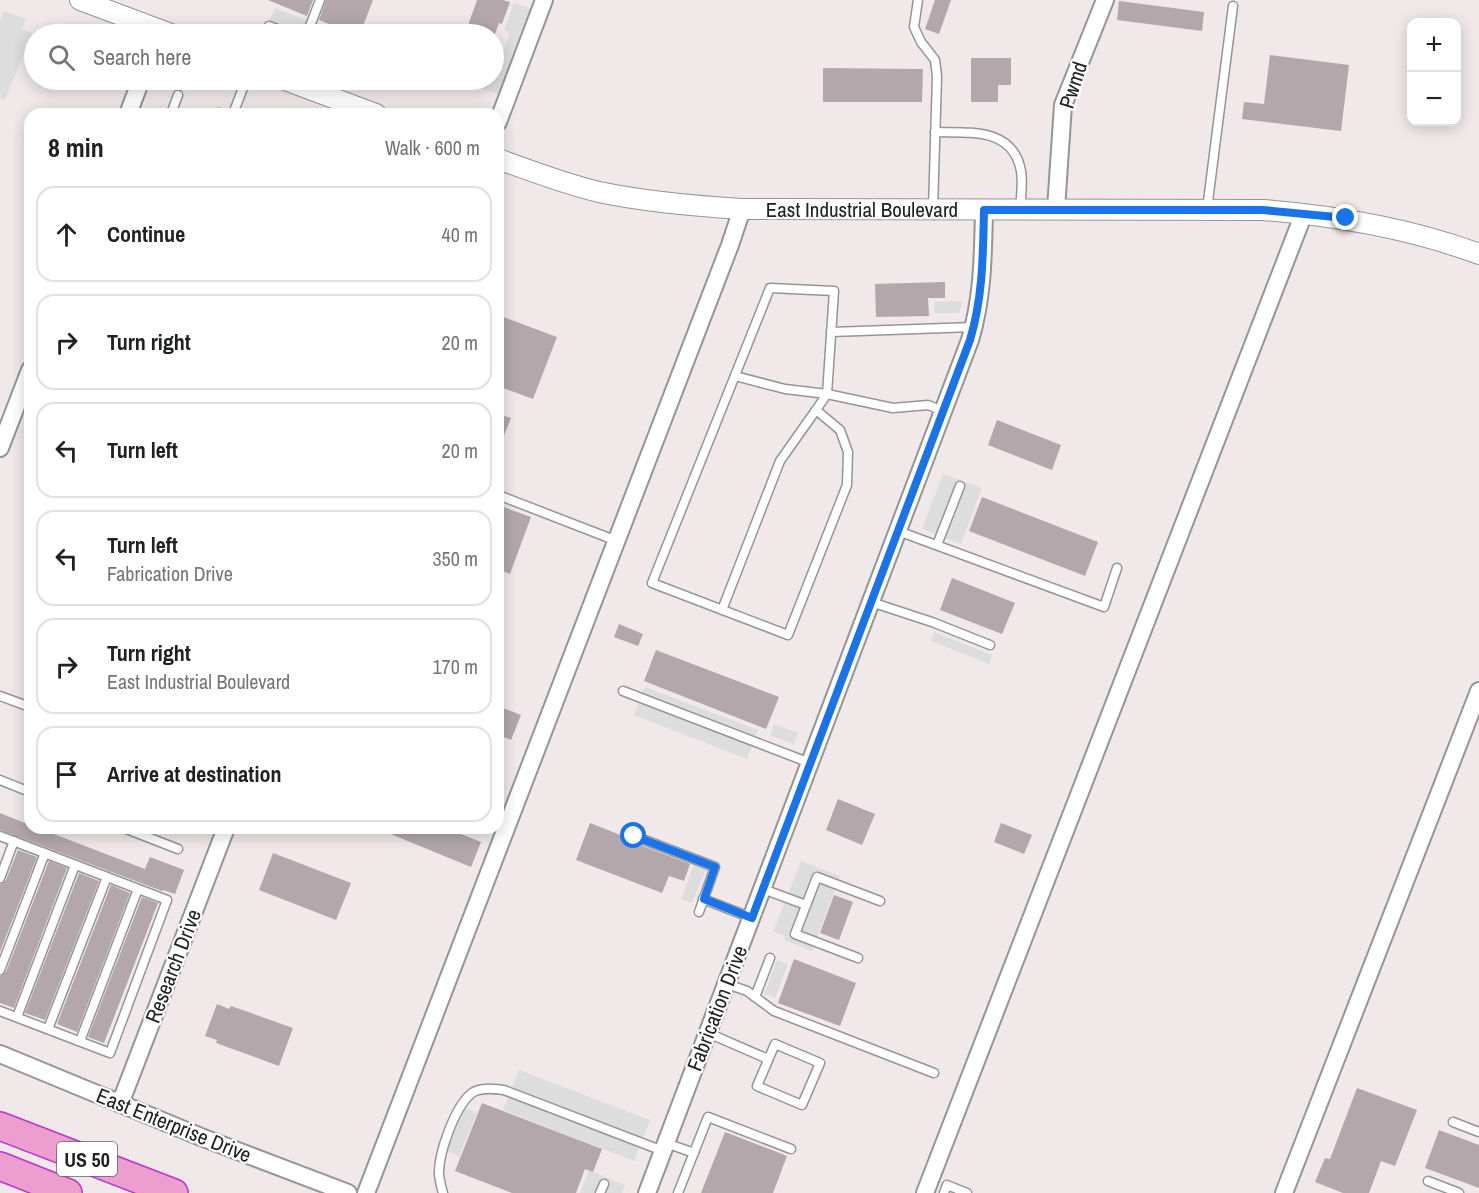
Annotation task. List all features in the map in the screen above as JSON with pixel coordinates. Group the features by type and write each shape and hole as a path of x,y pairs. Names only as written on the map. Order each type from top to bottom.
{"highway":[{"name":"US 50","path":"0,1126 174,1193"},
{"name":"US 50","path":"0,1167 68,1193"}],"street":[{"path":"80,0 140,24"},
{"path":"503,108 544,0"},
{"name":"Pwmd","path":"1056,209 1063,105 1105,0"},
{"path":"130,108 137,90"},
{"path":"322,90 361,108"},
{"name":"East Industrial Boulevard","path":"504,161 598,192 674,205 742,209 1206,210 1304,213 1386,226 1429,237 1479,254"},
{"path":"366,1193 742,209"},
{"name":"Fabrication Drive","path":"647,1193 974,327 983,269 984,210"},
{"path":"925,1193 1304,213"},
{"path":"0,448 24,386"},
{"path":"1284,1193 1479,691"},
{"name":"Research Drive","path":"120,1104 224,834"},
{"name":"East Enterprise Drive","path":"0,1054 120,1104 348,1193"}],"lane":[{"path":"311,24 320,0"},
{"path":"918,0 914,27 921,42 935,60 937,76 933,210"},
{"path":"1206,210 1233,6"},
{"path":"235,108 242,90"},
{"path":"173,108 178,95"},
{"path":"935,132 984,133 1003,141 1016,155 1021,172 1020,209"},
{"path":"722,610 780,461 827,394 834,291 770,288 652,583 722,610 788,635 847,485 848,452 840,430 816,410"},
{"path":"831,332 974,327"},
{"path":"735,376 785,389 827,394 892,408 928,405 944,411"},
{"path":"937,545 960,486"},
{"path":"504,497 617,541"},
{"path":"898,531 1104,607 1117,568"},
{"path":"871,602 932,622 990,645"},
{"path":"623,691 810,764"},
{"path":"0,696 24,705"},
{"path":"0,780 24,790"},
{"path":"139,834 178,849"},
{"path":"0,836 167,900 110,1053 0,1011"},
{"path":"634,836 715,867 699,912"},
{"path":"0,878 14,841"},
{"path":"0,970 45,853"},
{"path":"17,1017 75,865"},
{"path":"48,1029 106,877"},
{"path":"858,958 795,934 806,905 817,877 880,901"},
{"path":"80,1041 138,889"},
{"path":"763,889 806,905"},
{"path":"704,899 752,918"},
{"path":"755,997 770,958"},
{"path":"727,984 747,992 774,1011 934,1073"},
{"path":"708,1033 768,1059"},
{"path":"775,1044 819,1063 802,1105 757,1086 768,1059 775,1044"},
{"path":"443,1193 439,1174 441,1155 458,1109 473,1092 489,1088 504,1090 665,1147 694,1153"},
{"path":"678,1193 708,1117 791,1149"},
{"path":"1453,1122 1479,1132"},
{"path":"1428,1181 1459,1193"},
{"path":"600,1193 603,1184"},
{"path":"944,1193 947,1185 967,1193"}],"shaded area":[{"path":"514,3 532,9 504,84 504,49 509,36 504,30"},
{"path":"275,8 318,24 281,24 270,20"},
{"path":"4,11 26,19 22,29 24,30 24,53 5,100 0,98 0,21"},
{"path":"486,90 502,90 500,95"},
{"path":"962,301 959,313 934,313 934,302"},
{"path":"943,474 982,488 961,544 922,529"},
{"path":"934,632 992,655 989,664 931,641"},
{"path":"645,687 758,730 747,759 634,715"},
{"path":"774,724 798,733 794,744 770,735"},
{"path":"801,861 840,876 812,951 784,940 785,936 773,932"},
{"path":"694,865 706,869 692,903 681,899"},
{"path":"777,960 788,964 775,998 764,994"},
{"path":"519,1070 650,1120 634,1161 503,1110"},
{"path":"464,1108 477,1113 459,1156 447,1151"},
{"path":"589,1170 625,1185 622,1193 580,1193"}],"building":[{"path":"268,0 313,0 307,16"},
{"path":"326,0 373,0 364,24 329,24 319,20"},
{"path":"477,0 510,2 502,24 469,24"},
{"path":"935,0 951,0 939,34 925,29"},
{"path":"1119,1 1204,12 1202,31 1117,20"},
{"path":"1270,55 1349,65 1341,131 1242,119 1244,102 1264,104"},
{"path":"971,58 1011,58 1011,85 998,85 998,102 971,102"},
{"path":"823,68 923,69 922,102 823,102"},
{"path":"945,282 945,298 928,298 929,316 876,317 875,284"},
{"path":"504,317 557,337 533,399 504,388"},
{"path":"504,416 511,418 504,436"},
{"path":"997,420 1061,445 1052,470 988,445"},
{"path":"982,497 1098,542 1085,576 969,531"},
{"path":"504,507 531,517 510,574 504,572"},
{"path":"952,578 1015,603 1002,634 940,610"},
{"path":"619,624 643,634 638,646 614,637"},
{"path":"656,650 779,697 766,729 644,681"},
{"path":"504,708 521,715 511,740 504,737"},
{"path":"838,799 875,814 862,845 826,830"},
{"path":"0,813 24,823 24,834 54,834 145,869 150,857 184,870 175,894 0,830"},
{"path":"590,823 690,864 684,881 669,876 662,893 576,860"},
{"path":"1001,823 1032,835 1024,854 994,842"},
{"path":"391,834 461,834 481,842 471,867"},
{"path":"18,850 37,857 0,952 0,884 6,880"},
{"path":"273,853 351,883 336,920 259,890"},
{"path":"49,861 67,868 14,1008 0,1003 0,976 6,972"},
{"path":"79,873 99,881 45,1020 25,1013"},
{"path":"111,885 130,893 77,1032 57,1024"},
{"path":"834,895 853,902 839,940 820,933"},
{"path":"142,897 158,903 104,1043 88,1037"},
{"path":"794,959 856,983 840,1026 778,1003"},
{"path":"217,1004 229,1009 231,1006 293,1028 279,1066 216,1043 217,1040 205,1036"},
{"path":"1357,1088 1417,1110 1395,1166 1381,1161 1369,1193 1343,1193 1315,1182 1325,1158 1330,1159"},
{"path":"482,1103 602,1149 593,1172 585,1169 576,1193 512,1193 455,1171"},
{"path":"1439,1130 1479,1145 1479,1188 1425,1168"},
{"path":"725,1132 787,1156 773,1193 701,1193"}],"route":[{"path":"634,836 715,867 704,899 752,918 970,340 980,300 984,210 1263,210 1346,218"}]}
